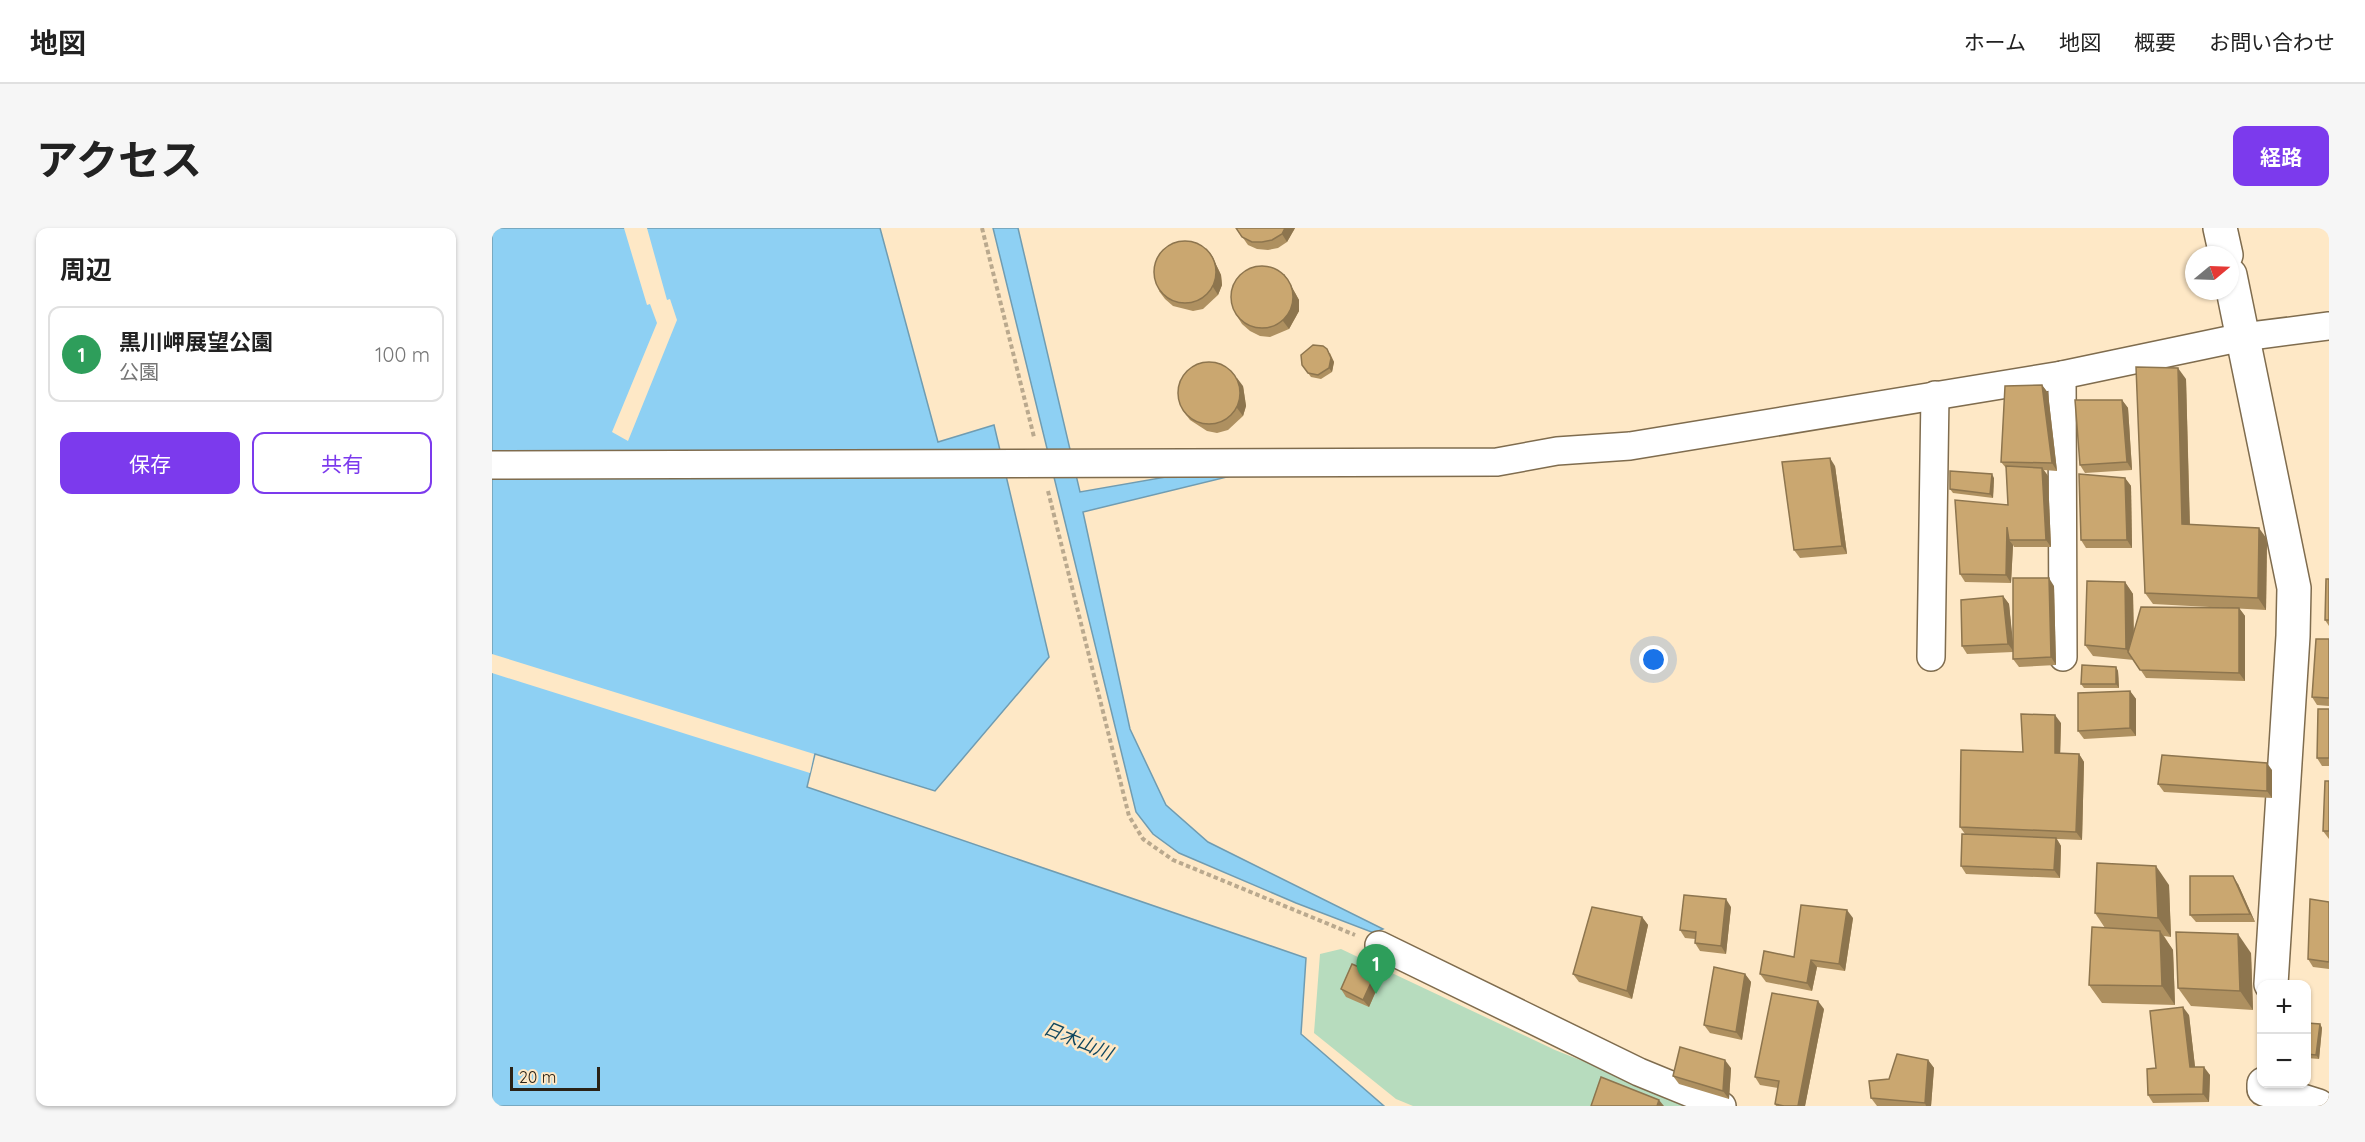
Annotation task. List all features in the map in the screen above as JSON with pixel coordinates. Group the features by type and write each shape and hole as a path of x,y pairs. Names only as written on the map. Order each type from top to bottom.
{"street":[{"path":"2220,228 2224,246"},
{"path":"2235,300 2294,588 2271,980"},
{"path":"492,465 1497,462 1557,451 1630,446 2062,375 2243,337 2329,326"},
{"path":"2062,375 2063,657"},
{"path":"1931,657 1935,395"},
{"path":"1379,945 1639,1072 1722,1106"},
{"path":"2263,1093 2318,1106"}],"path":[{"path":"982,228 1036,446"},
{"path":"1045,480 1129,816 1143,839 1173,860 1379,945"}],"green space":[{"path":"1341,949 1555,1050 1696,1106 1413,1106 1396,1099 1314,1033 1320,954"}],"water":[{"name":"日木山川","path":"492,228 880,228 938,442 994,425 1049,657 935,791 815,754 807,787 1306,958 1301,1034 1384,1106 492,1106"},
{"path":"993,228 1018,228 1080,492 1287,456 1288,462 1083,512 1130,729 1166,805 1208,842 1383,929 1374,933 1296,903 1179,853 1153,834 1136,812"}],"pier":[{"path":"624,228 647,228 667,300 670,299 677,320 628,441 612,432 657,323 650,304 647,305"},
{"path":"492,654 814,754 810,773 492,673"}],"building":[{"path":"1236,228 1285,228 1282,234 1272,240 1252,242 1242,237"},
{"path":"1185,241 1197,243 1207,250 1214,260 1216,272 1214,284 1207,294 1197,301 1185,303 1173,301 1163,294 1156,284 1154,272 1156,260 1163,250 1173,243"},
{"path":"1262,266 1274,268 1284,275 1291,285 1293,297 1291,309 1284,319 1274,326 1262,328 1250,326 1240,319 1233,309 1231,297 1233,285 1240,275 1250,268"},
{"path":"1313,345 1323,346 1331,358 1329,368 1318,375 1308,373 1302,365 1301,355"},
{"path":"1209,362 1221,364 1231,371 1238,381 1240,393 1238,405 1231,415 1221,422 1209,424 1197,422 1187,415 1180,405 1178,393 1180,381 1187,371 1197,364"},
{"path":"2136,367 2178,368 2182,524 2259,528 2258,598 2145,593"},
{"path":"2042,385 2052,463 2001,462 2005,386"},
{"path":"2075,400 2122,400 2127,462 2080,465"},
{"path":"1830,458 1842,546 1794,550 1782,462"},
{"path":"2006,466 2042,468 2046,540 2009,540 2007,527 2006,575 1960,574 1955,500 2008,505"},
{"path":"1950,471 1992,474 1990,494 1950,489"},
{"path":"2079,474 2125,478 2127,540 2081,540"},
{"path":"2013,578 2049,578 2051,657 2013,659"},
{"path":"2326,579 2329,579 2329,620 2325,620"},
{"path":"2087,581 2125,582 2126,649 2085,645"},
{"path":"2003,596 2008,644 1962,646 1961,600"},
{"path":"2141,607 2239,608 2239,673 2140,670 2128,652"},
{"path":"2316,639 2329,639 2329,698 2312,697"},
{"path":"2082,665 2116,667 2116,684 2081,684"},
{"path":"2130,691 2130,728 2078,731 2078,693"},
{"path":"2318,709 2329,709 2329,758 2317,758"},
{"path":"2021,714 2055,715 2055,753 2079,754 2076,832 1960,827 1961,750 2023,752"},
{"path":"2162,755 2267,763 2267,791 2158,784"},
{"path":"2325,781 2329,781 2329,831 2323,831"},
{"path":"1962,834 2056,838 2054,870 1961,866"},
{"path":"2097,863 2156,866 2158,918 2095,913"},
{"path":"2190,876 2233,876 2250,914 2190,915"},
{"path":"1684,895 1726,899 1721,946 1695,943 1696,932 1680,930"},
{"path":"2310,899 2329,902 2329,962 2308,959"},
{"path":"1801,905 1847,910 1839,964 1811,960 1807,983 1760,974 1764,951 1794,957"},
{"path":"1592,907 1642,917 1627,991 1573,974"},
{"path":"2092,927 2160,931 2162,986 2089,985"},
{"path":"2176,932 2238,934 2240,991 2178,988"},
{"path":"1352,964 1375,974 1363,1000 1341,989"},
{"path":"1714,967 1745,974 1736,1032 1704,1025"},
{"path":"1772,993 1818,1001 1798,1106 1775,1104 1779,1081 1755,1077"},
{"path":"2183,1007 2190,1067 2204,1067 2203,1094 2148,1095 2147,1069 2156,1068 2150,1011"},
{"path":"2311,1023 2320,1024 2316,1055 2311,1054"},
{"path":"1680,1047 1725,1060 1723,1091 1673,1076"},
{"path":"1897,1054 1928,1060 1925,1103 1871,1098 1869,1081 1889,1079"},
{"path":"1601,1077 1659,1100 1657,1106 1591,1106"}],"place":[{"name":"黒川岬展望公園","path":"1376,994"}]}
